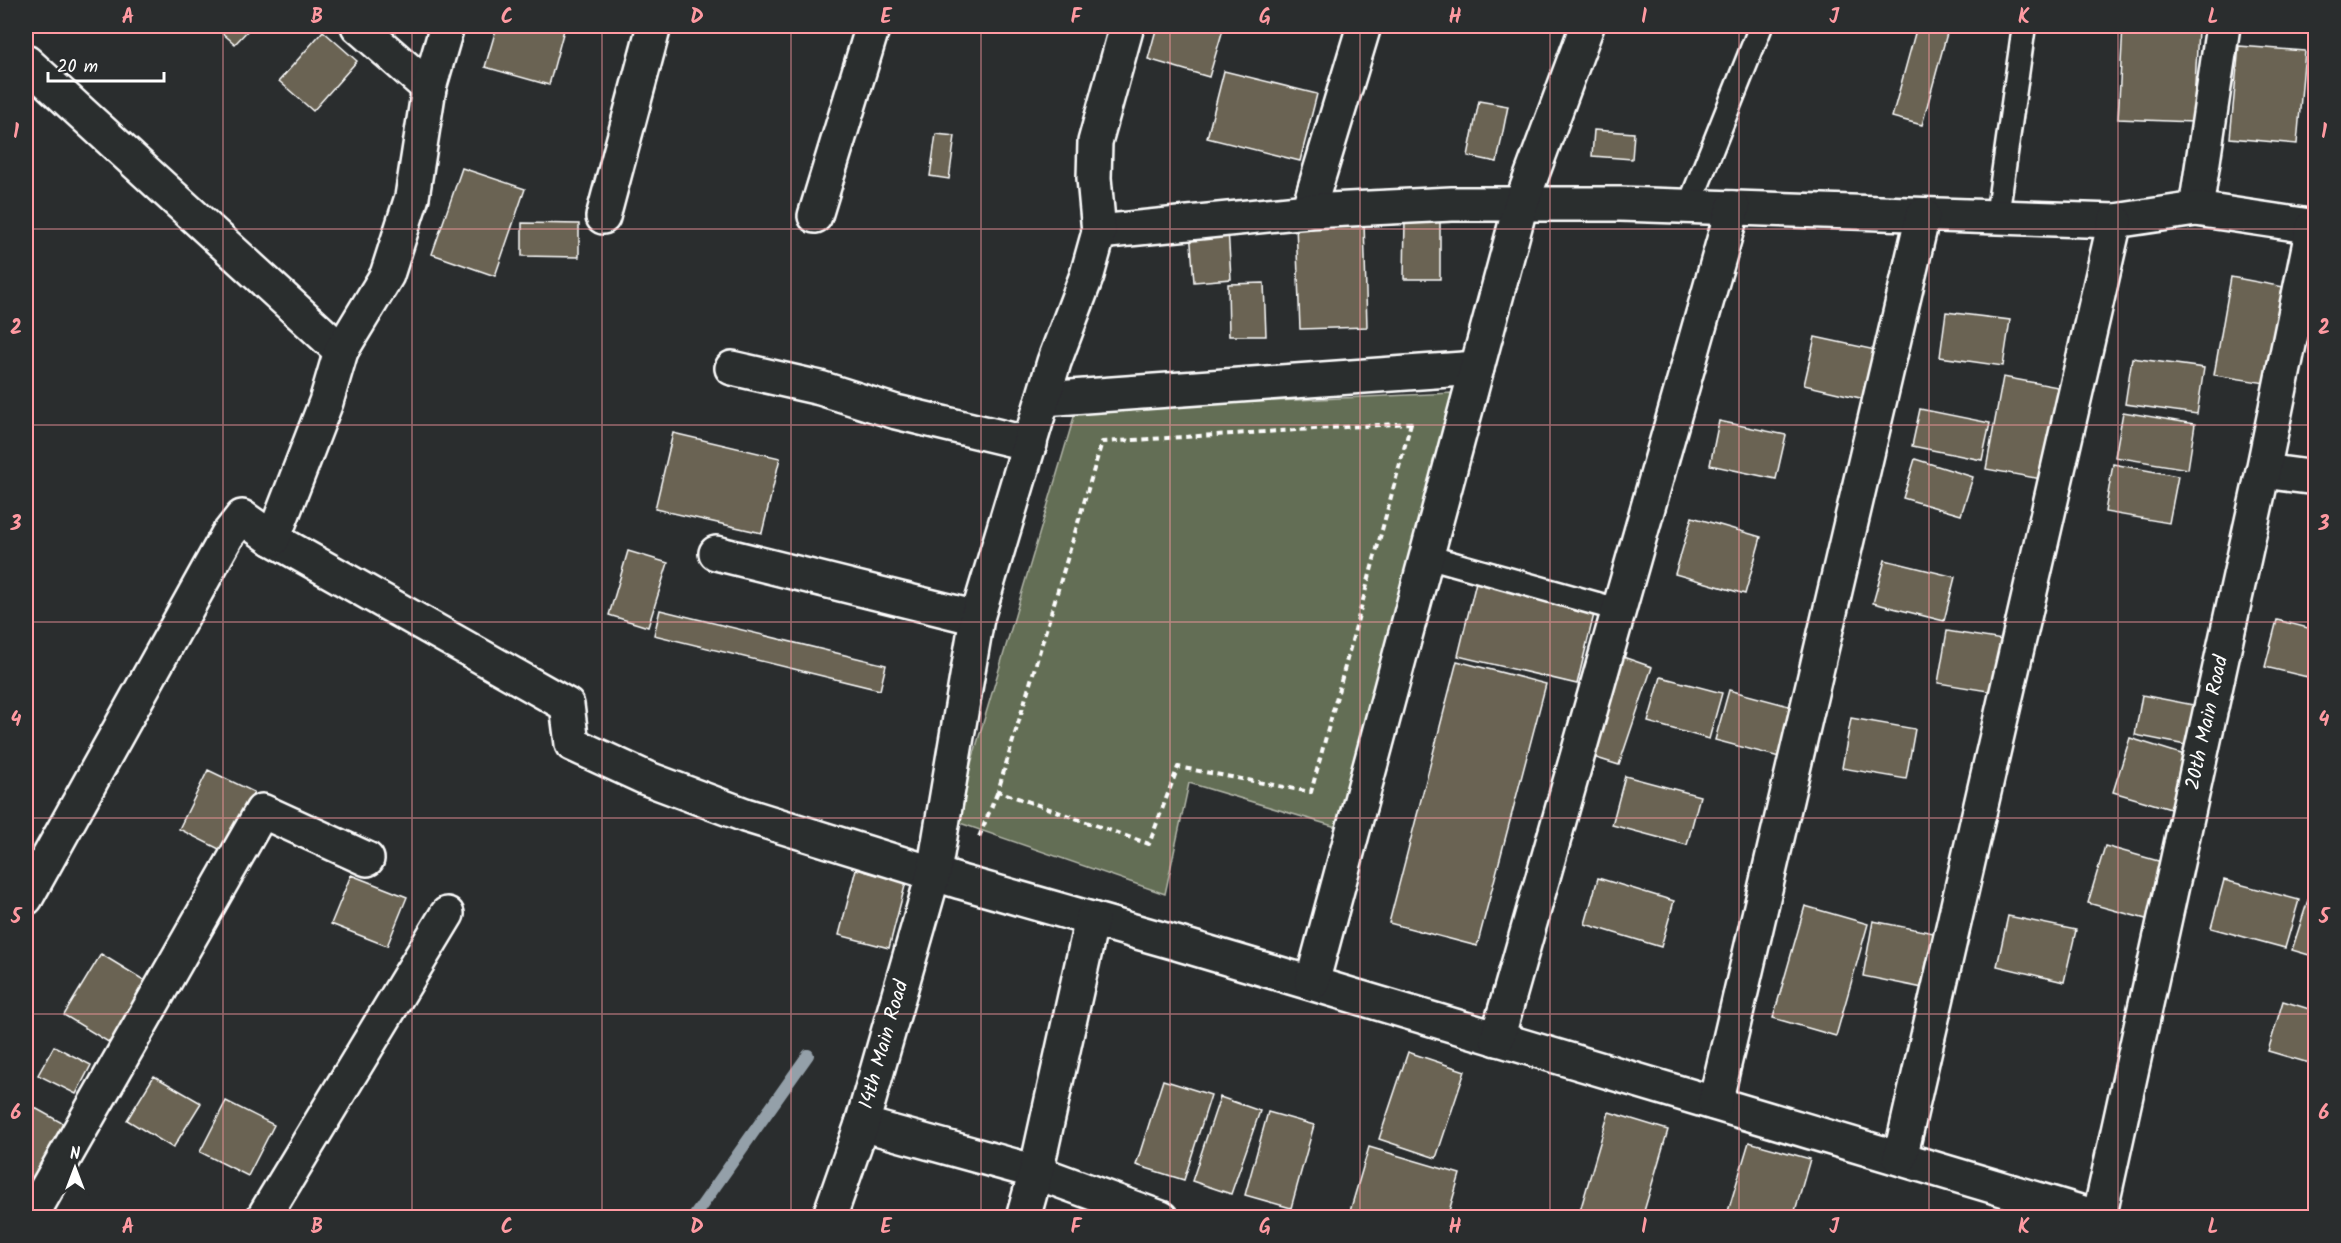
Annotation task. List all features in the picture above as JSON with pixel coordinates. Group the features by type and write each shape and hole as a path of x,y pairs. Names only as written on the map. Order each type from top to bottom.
{"street":[{"path":"358,26 429,88"},
{"path":"273,538 326,402 341,351 387,275 412,197 429,88 447,26"},
{"path":"603,217 654,26"},
{"path":"815,216 873,26"},
{"path":"1127,26 1095,142 1094,178 1099,232 1308,211 1521,204 1689,206 2115,221 2196,209 2314,227"},
{"path":"1308,211 1364,26"},
{"path":"1312,983 1521,204 1587,26"},
{"path":"2196,209 2223,26"},
{"path":"26,62 341,351"},
{"path":"1497,1038 1733,208"},
{"path":"1715,1103 1923,214"},
{"path":"1900,1158 2115,221"},
{"name":"20th Main Road","path":"2099,1217 2263,471 2314,227"},
{"name":"14th Main Road","path":"829,1218 862,1124 934,872 977,618 1043,399 1087,275 1099,232"},
{"path":"732,368 820,388 896,412 1029,444"},
{"path":"1043,399 1477,368"},
{"path":"2263,471 2316,478"},
{"path":"26,898 227,536 242,517 273,538 567,705 572,744 646,778 745,815 1092,920 1312,983 2099,1217"},
{"path":"716,553 977,618"},
{"path":"30,1218 180,959 262,811 367,859"},
{"path":"263,1218 447,914"},
{"path":"1023,1218 1036,1172 1092,920"},
{"path":"862,1124 1036,1172 1161,1218"}],"lane":[{"path":"1689,206 1761,26"},
{"path":"1996,217 2024,26"},
{"path":"1426,556 1618,610"}],"path":[{"path":"1411,423 1311,792 1178,767 1149,844 998,791 1102,442 1411,423"}],"green space":[{"path":"1453,393 1343,829 1189,783 1165,894 954,821 1076,410"}],"building":[{"path":"214,26 252,26 235,44"},
{"path":"497,26 565,26 549,85 485,67"},
{"path":"1157,26 1224,26 1209,77 1148,59"},
{"path":"1917,26 1949,26 1922,125 1892,117"},
{"path":"2123,26 2198,30 2193,122 2118,119"},
{"path":"323,31 357,61 313,111 279,81"},
{"path":"2239,46 2305,51 2297,144 2230,138"},
{"path":"1224,71 1317,94 1300,161 1207,138"},
{"path":"2316,93 2316,140 2312,140"},
{"path":"1479,101 1508,106 1497,162 1468,156"},
{"path":"1594,130 1634,133 1632,159 1592,156"},
{"path":"936,134 955,136 949,179 930,176"},
{"path":"462,168 525,189 495,276 432,254"},
{"path":"1405,219 1440,220 1440,279 1404,279"},
{"path":"1364,222 1367,327 1300,329 1296,224"},
{"path":"522,223 579,224 579,257 522,256"},
{"path":"1228,228 1231,279 1194,282 1190,231"},
{"path":"2231,277 2289,288 2272,384 2214,375"},
{"path":"1264,283 1266,336 1229,336 1228,284"},
{"path":"1946,312 2010,320 2003,366 1940,357"},
{"path":"1815,337 1880,351 1869,400 1804,385"},
{"path":"2132,358 2204,368 2197,414 2125,404"},
{"path":"2003,377 2069,389 2052,481 1986,469"},
{"path":"1920,409 1990,423 1982,460 1912,446"},
{"path":"2123,412 2195,424 2188,469 2115,457"},
{"path":"1719,421 1786,435 1776,479 1710,465"},
{"path":"673,433 780,458 762,533 655,509"},
{"path":"1915,459 1973,477 1961,515 1903,498"},
{"path":"2113,464 2178,476 2169,523 2105,512"},
{"path":"1692,517 1761,537 1745,594 1675,574"},
{"path":"628,551 668,563 648,627 609,615"},
{"path":"1885,560 1955,577 1944,621 1873,603"},
{"path":"1476,582 1595,610 1577,684 1458,656"},
{"path":"660,610 886,665 880,690 654,635"},
{"path":"2277,620 2316,630 2316,679 2265,667"},
{"path":"1947,631 2009,641 2000,693 1938,683"},
{"path":"1623,657 1652,667 1619,765 1590,756"},
{"path":"1457,661 1546,684 1477,946 1389,923"},
{"path":"1661,677 1722,693 1709,739 1648,722"},
{"path":"1729,690 1800,709 1787,759 1715,740"},
{"path":"2142,695 2204,707 2196,747 2135,735"},
{"path":"1851,718 1915,729 1906,779 1842,768"},
{"path":"2130,738 2191,757 2174,810 2113,792"},
{"path":"208,770 254,792 225,852 179,829"},
{"path":"1625,776 1700,796 1687,845 1612,825"},
{"path":"2105,846 2169,864 2153,921 2088,903"},
{"path":"856,869 906,882 889,948 839,935"},
{"path":"351,875 407,897 387,946 331,924"},
{"path":"1598,878 1674,901 1661,947 1585,924"},
{"path":"2224,880 2299,900 2285,948 2211,928"},
{"path":"2308,900 2316,902 2316,957 2292,950"},
{"path":"1805,906 1868,924 1836,1036 1773,1018"},
{"path":"2008,916 2076,930 2064,982 1997,966"},
{"path":"1873,921 1944,935 1933,990 1863,976"},
{"path":"101,954 147,982 110,1043 64,1015"},
{"path":"2283,1001 2316,1011 2316,1065 2268,1051"},
{"path":"54,1046 91,1065 76,1094 38,1075"},
{"path":"1408,1052 1465,1071 1436,1158 1379,1139"},
{"path":"154,1076 201,1103 173,1148 127,1120"},
{"path":"1163,1080 1211,1095 1184,1180 1136,1165"},
{"path":"1220,1097 1260,1111 1231,1194 1192,1181"},
{"path":"226,1101 274,1125 248,1176 200,1152"},
{"path":"26,1103 64,1124 26,1196"},
{"path":"1268,1112 1314,1125 1291,1208 1245,1195"},
{"path":"1609,1112 1668,1130 1642,1218 1601,1218 1580,1211"},
{"path":"1749,1142 1810,1159 1793,1218 1726,1218"},
{"path":"1369,1147 1460,1174 1447,1218 1348,1218"}],"waterway":[{"path":"693,1218 808,1055"}]}
